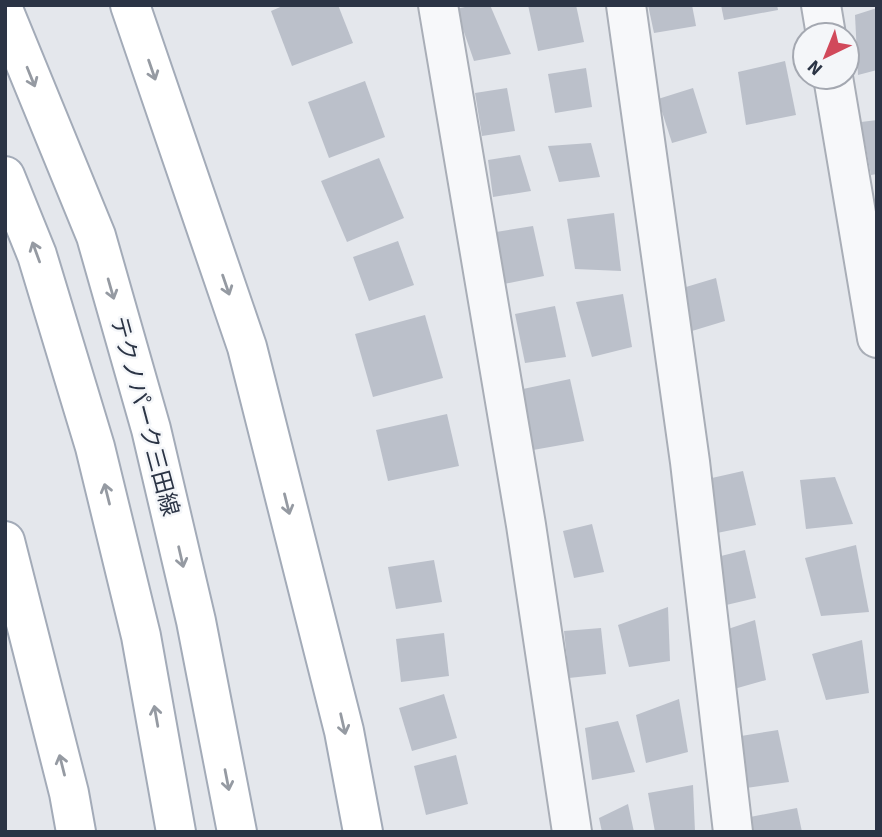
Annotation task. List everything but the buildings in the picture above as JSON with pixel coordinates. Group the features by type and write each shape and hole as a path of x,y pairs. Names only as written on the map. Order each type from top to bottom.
{"main road":[{"path":"130,5 247,347 344,731 363,832"},
{"name":"テクノパーク三田線","path":"5,13 96,236 151,429 196,621 237,832"},
{"path":"5,176 37,254 95,447 141,636 176,832"},
{"path":"5,541 69,793 76,832"}],"street":[{"path":"438,5 526,525 572,832"},
{"path":"626,5 690,462 733,832"},
{"path":"835,91 877,338"}]}
